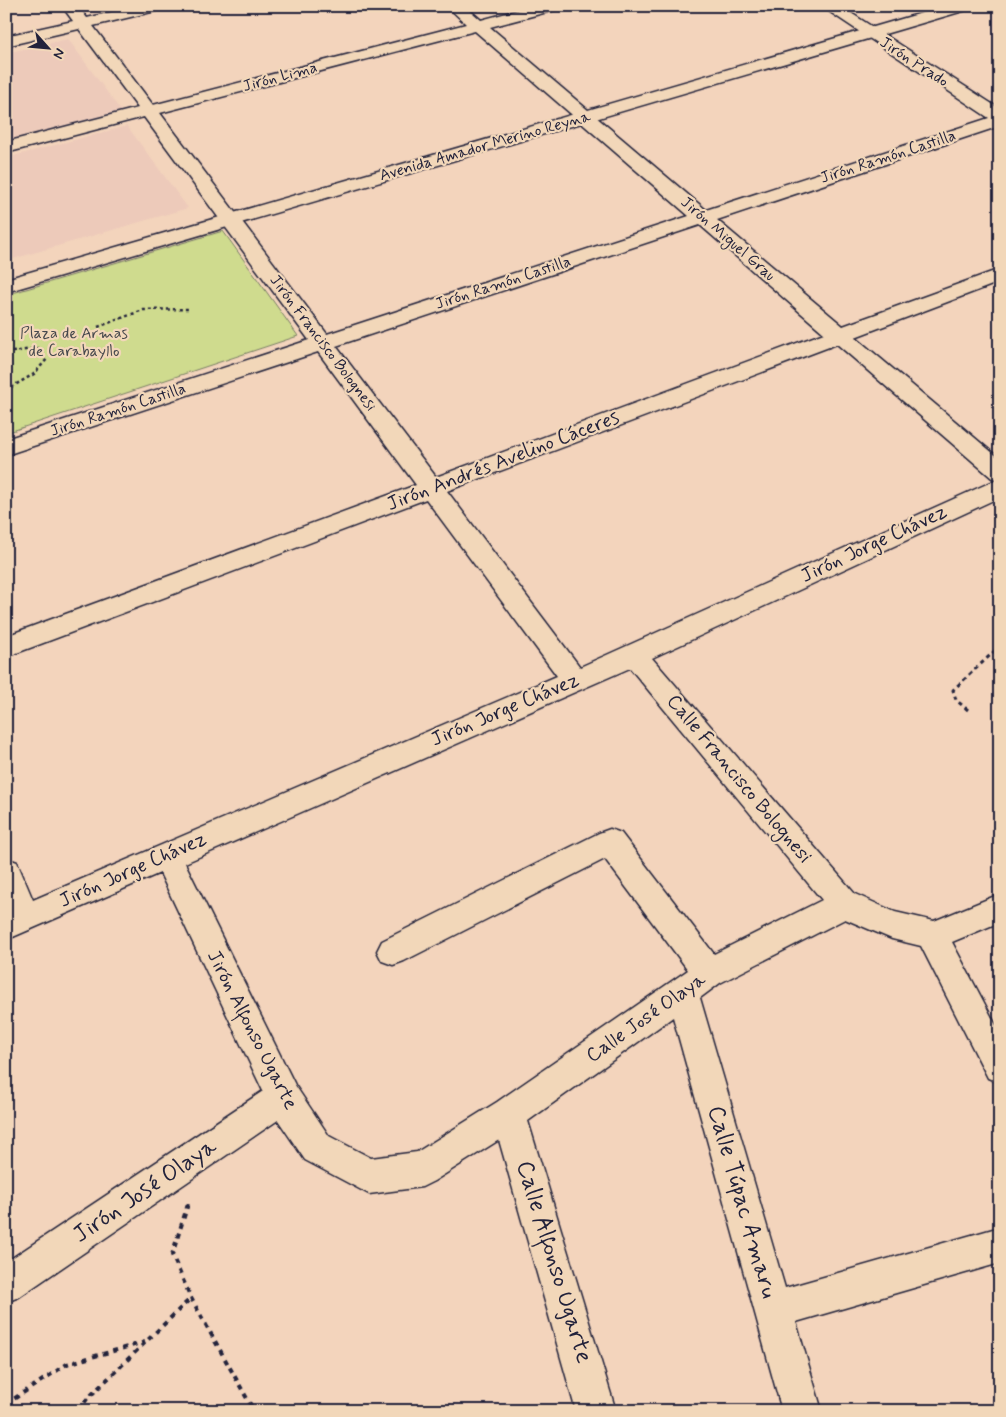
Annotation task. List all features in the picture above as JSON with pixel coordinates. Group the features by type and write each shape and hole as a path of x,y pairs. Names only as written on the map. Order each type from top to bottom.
{"street":[{"name":"Jirón Francisco Bolognesi","path":"70,6 575,680"},
{"path":"6,41 158,6"},
{"name":"Jirón Miguel Grau","path":"455,6 1000,472"},
{"name":"Jirón Lima","path":"6,148 553,6"},
{"name":"Jirón Prado","path":"829,6 1000,119"},
{"name":"Avenida Amador Merino Reyna","path":"864,29 918,6"},
{"name":"Avenida Amador Merino Reyna","path":"6,270 226,214 864,29 964,6"},
{"name":"Jirón Ramón Castilla","path":"6,447 1000,119"},
{"name":"Avenida Amador Merino Reyna","path":"6,286 226,214"},
{"name":"Jirón Andrés Avelino Cáceres","path":"6,647 1000,275"},
{"name":"Jirón Jorge Chávez","path":"15,922 166,855 634,655 1000,487"},
{"name":"Calle Francisco Bolognesi","path":"634,655 844,904"},
{"path":"393,950 610,842 696,983"},
{"name":"Jirón Alfonso Ugarte","path":"166,855 283,1097 317,1148 369,1176"},
{"path":"6,871 15,922"},
{"path":"844,904 892,925 926,932 932,936 1000,1067"},
{"name":"Calle José Olaya","path":"369,1176 422,1170 509,1114 696,983 844,904"},
{"path":"932,936 1000,908"},
{"name":"Calle Túpac Amaru","path":"696,983 773,1310 802,1411"},
{"name":"Jirón José Olaya","path":"6,1284 283,1097"},
{"name":"Calle Alfonso Ugarte","path":"509,1114 587,1374 596,1411"},
{"path":"773,1310 1000,1245"}],"path":[{"path":"98,327 143,310 188,309"},
{"path":"6,353 39,348"},
{"path":"6,390 34,374 48,358"},
{"path":"968,710 956,700 953,690 1000,646"},
{"path":"205,1150 172,1255 190,1298 254,1411"},
{"path":"79,1411 87,1399 190,1298"},
{"path":"6,1404 67,1364 146,1341"}],"shaded area":[{"path":"68,39 121,111 6,140 6,53"},
{"path":"127,126 188,208 6,261 6,158"}],"green space":[{"name":"Plaza de Armas de Carabayllo","path":"223,231 298,336 6,433 6,295"}]}
